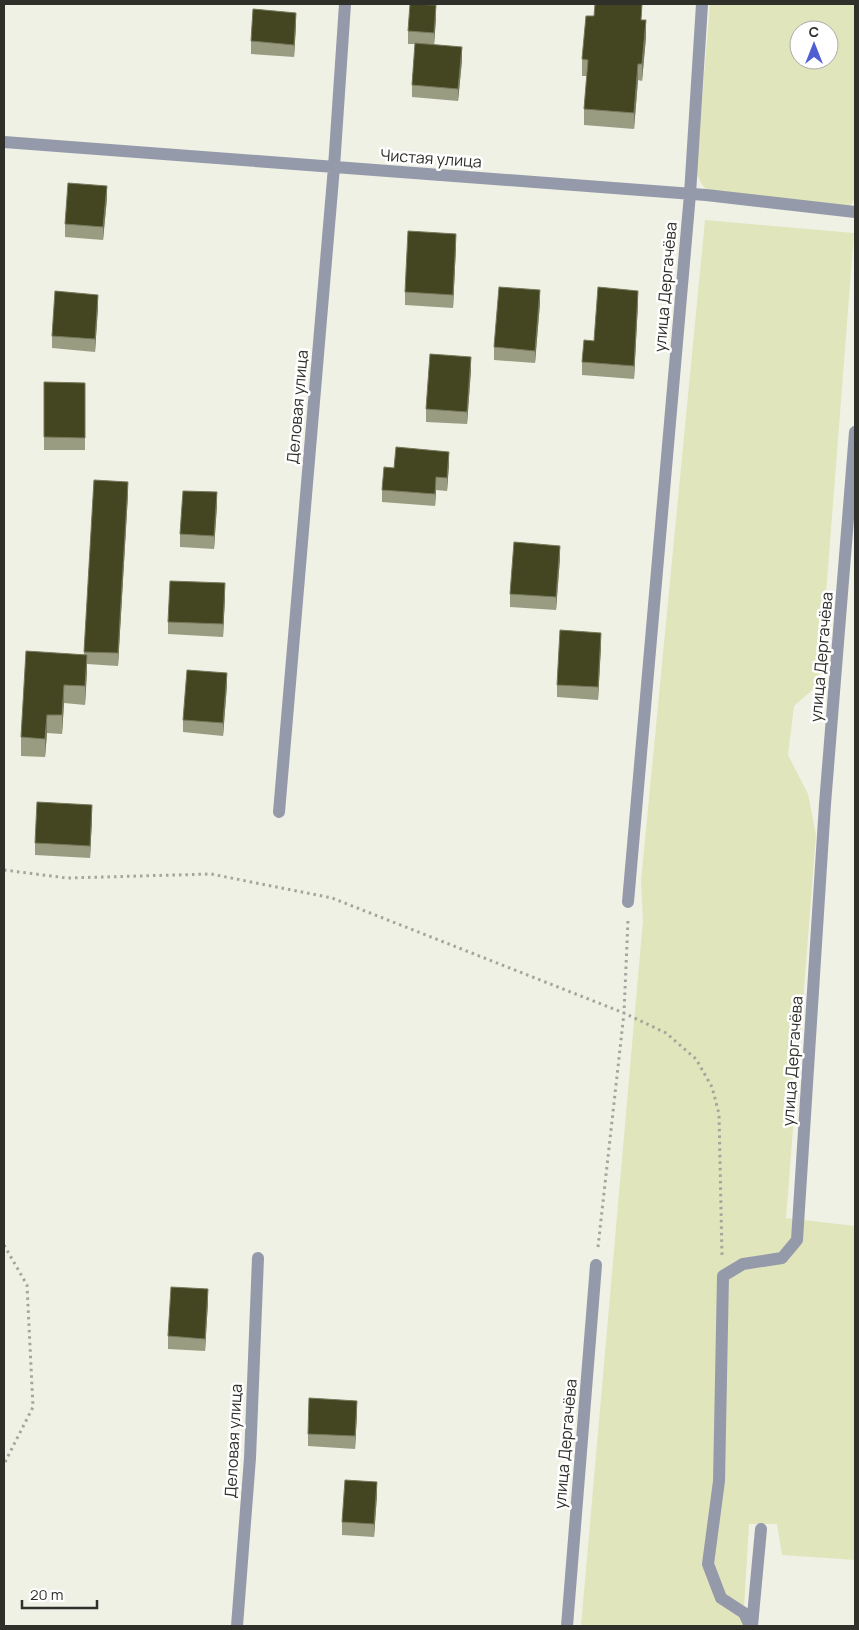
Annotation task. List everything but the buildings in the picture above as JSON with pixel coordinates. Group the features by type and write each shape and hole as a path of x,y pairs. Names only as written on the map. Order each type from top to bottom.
{"street":[{"name":"Деловая улица","path":"279,812 334,167 345,4"},
{"name":"улица Дергачёва","path":"628,902 690,194 702,4"},
{"name":"Чистая улица","path":"4,142 690,194 855,212"},
{"name":"улица Дергачёва","path":"723,1276 743,1264 782,1258 797,1240 825,804 855,432"},
{"name":"Деловая улица","path":"237,1626 250,1458 258,1258"},
{"name":"улица Дергачёва","path":"567,1626 596,1265"},
{"path":"723,1276 718,1481 708,1564 721,1598 744,1613 751,1626"},
{"path":"751,1626 761,1529"}],"path":[{"path":"4,870 67,878 211,874 332,898 624,1012 666,1033 696,1059 712,1087 719,1114 723,1276"},
{"path":"596,1265 624,1012 628,902"},
{"path":"4,1245 27,1285 33,1407 4,1464"}],"green space":[{"path":"710,4 855,4 855,198 851,205 839,207 708,192 696,172"},
{"path":"705,220 854,233 819,684 794,706 788,755 808,794 816,835 786,1218 855,1226 855,1560 782,1555 777,1524 749,1524 743,1626 581,1626 643,920 641,881"}]}
